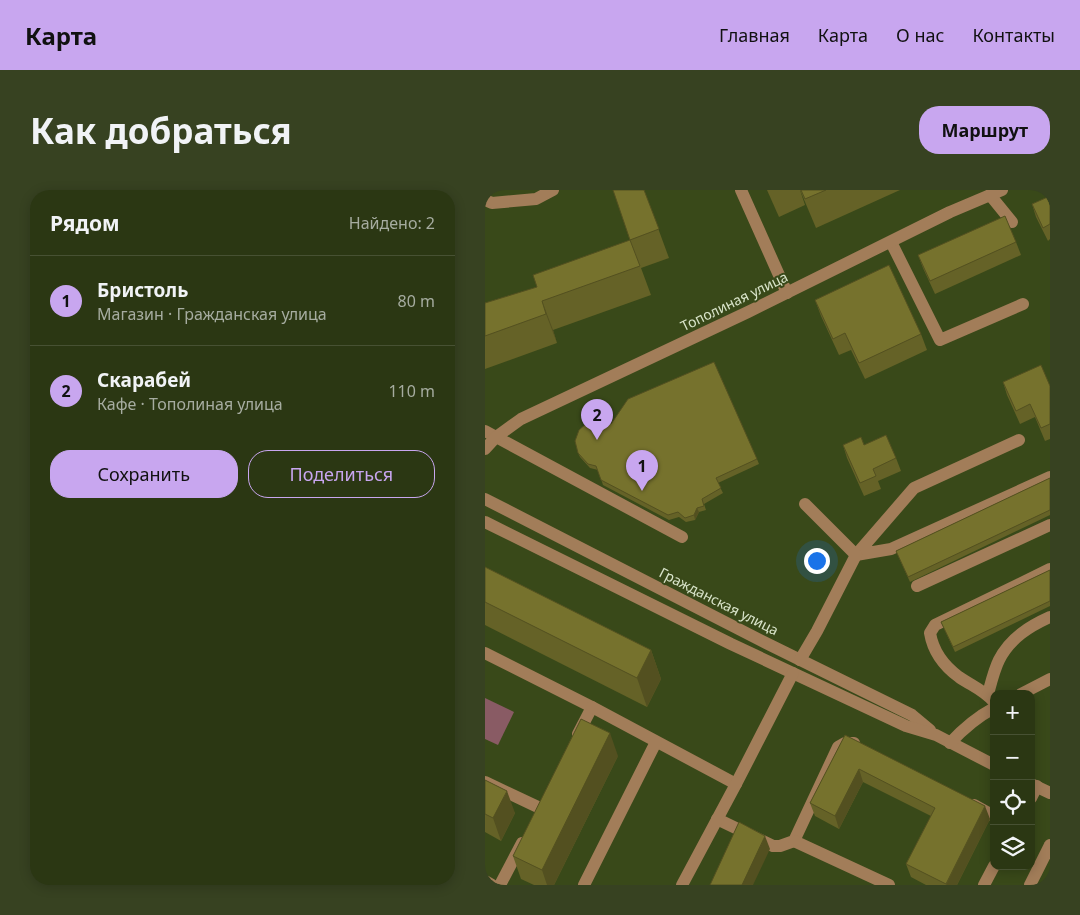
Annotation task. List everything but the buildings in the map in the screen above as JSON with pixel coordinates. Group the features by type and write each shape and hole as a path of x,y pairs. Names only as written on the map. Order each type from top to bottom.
{"street":[{"path":"485,200 491,203 536,199 553,190"},
{"path":"741,190 787,293"},
{"name":"Тополиная улица","path":"485,448 490,434 787,293 950,212 1003,190"},
{"path":"990,195 1012,222"},
{"path":"891,242 940,340 1023,304"},
{"path":"490,434 682,537"},
{"path":"800,660 856,555 915,488 1019,440"},
{"path":"856,555 891,549 1050,477"},
{"name":"Гражданская улица","path":"485,499 912,716 935,735"},
{"path":"805,504 856,555"},
{"name":"Гражданская улица","path":"485,522 793,673 907,726 935,735 990,763"},
{"path":"917,586 1050,525"},
{"path":"990,697 958,676 941,660 931,642 930,633 935,625 1050,569"},
{"path":"993,690 1000,659 1013,640 1031,626 1050,616"},
{"path":"485,653 592,707 736,784"},
{"path":"682,885 793,673"},
{"path":"1029,690 1050,679"},
{"path":"574,742 592,707"},
{"path":"950,743 982,714 990,710"},
{"path":"584,885 656,742"},
{"path":"794,841 838,747 845,743 859,744 867,748"},
{"path":"485,782 539,808"},
{"path":"1035,789 1050,793"},
{"path":"960,798 990,814"},
{"path":"717,820 773,846 780,846 794,841 889,885"},
{"path":"500,885 526,834"},
{"path":"1030,885 1050,845"},
{"path":"984,885 992,870"},
{"path":"485,881 492,885"}],"shaded area":[{"path":"485,698 514,712 498,745 485,739"}],"place":[{"name":"Скарабей","path":"597,440"},
{"name":"Бристоль","path":"642,491"}]}
